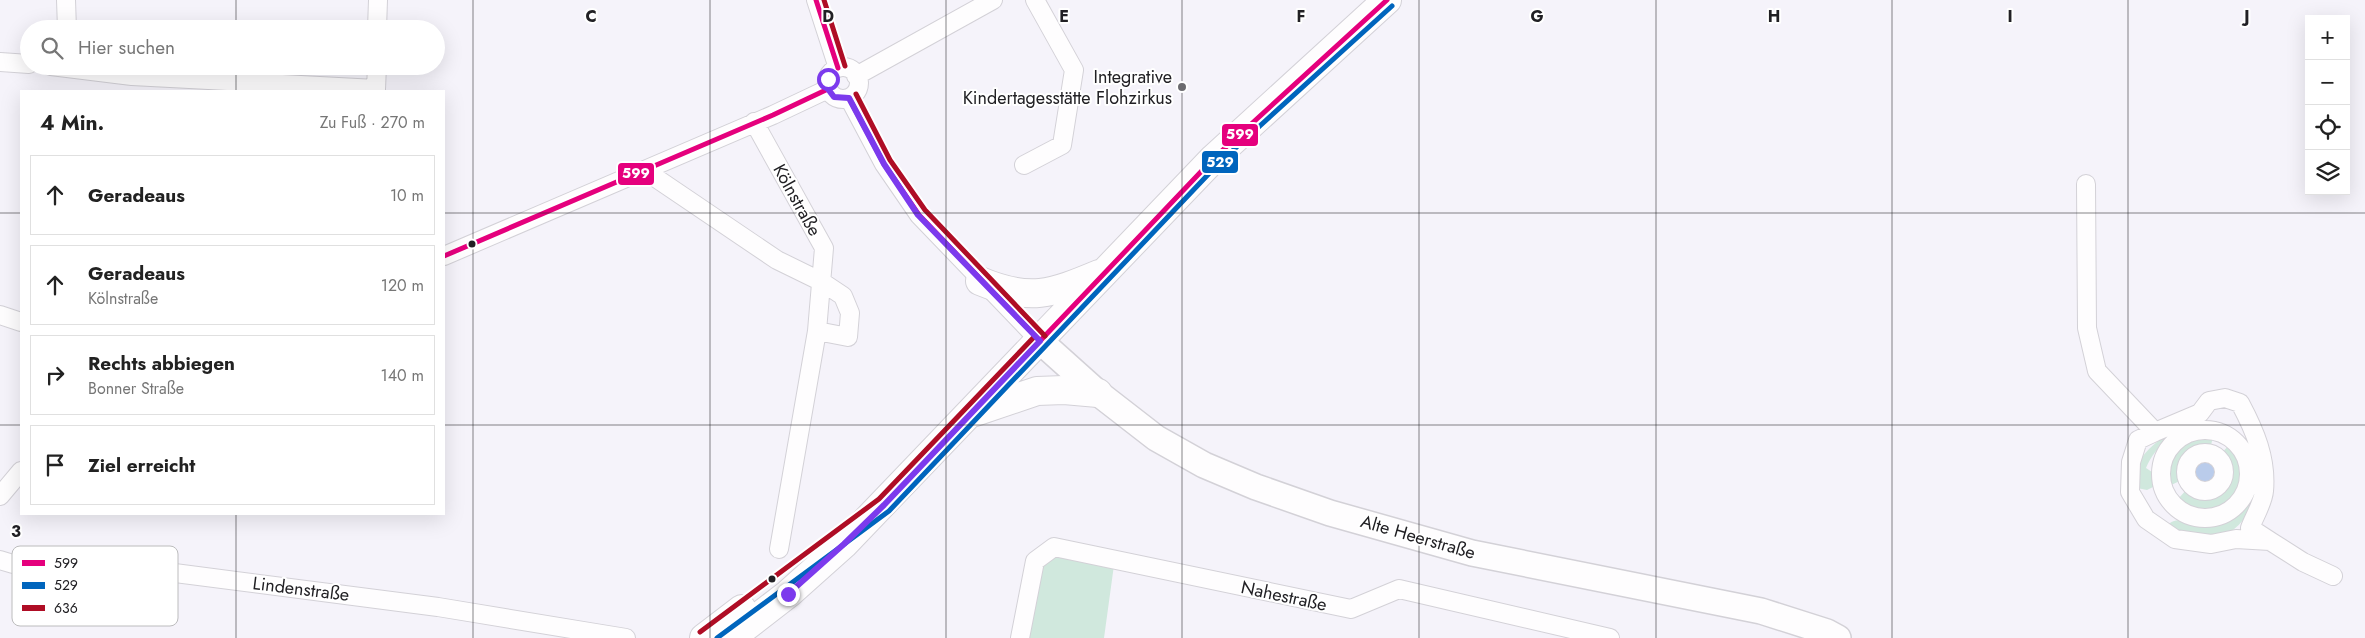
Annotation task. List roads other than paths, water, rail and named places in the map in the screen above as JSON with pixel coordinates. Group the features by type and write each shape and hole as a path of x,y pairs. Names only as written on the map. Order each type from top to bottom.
{"main road":[{"path":"731,638 788,594 844,544 884,505 1214,158 1387,0"},
{"path":"980,281 1011,292 1040,294 1069,286 1105,271"},
{"path":"971,413 1037,391 1064,390 1098,393"},
{"path":"704,638 884,505"}],"street":[{"path":"66,0 67,20"},
{"path":"377,20 378,0"},
{"path":"816,0 838,68"},
{"path":"856,76 993,0"},
{"path":"1024,165 1062,146 1074,70 1035,0"},
{"path":"0,62 20,63"},
{"path":"838,68 848,69 856,76 858,81 856,91 849,98 839,99 828,89 830,74 838,68"},
{"path":"94,75 131,84 376,89 377,75"},
{"path":"445,256 828,89"},
{"path":"849,98 884,164 918,215 1040,341"},
{"name":"Kölnstraße","path":"754,122 824,248 817,331 779,549"},
{"path":"644,170 777,260 822,282 843,296 850,313 848,337 817,331"},
{"path":"2086,184 2087,328 2097,371 2155,432"},
{"path":"0,315 20,322"},
{"name":"Alte Heerstraße","path":"1040,341 1098,393 1156,438 1204,465 1256,487 1330,513 1472,553 1761,611 1827,632 1838,638"},
{"path":"2236,540 2250,528 2264,493 2262,455 2240,403 2225,398 2209,401 2200,413 2138,440 2130,462 2130,492 2146,519 2175,539 2210,544 2236,540 2270,541"},
{"path":"2214,455 2236,421 2246,414"},
{"path":"2199,429 2214,430 2227,435 2239,444 2247,457 2250,471 2248,486 2242,499 2218,516 2204,518 2189,515 2176,508 2167,496 2162,483 2161,468 2165,454 2174,442 2185,434 2199,429"},
{"path":"2202,453 2214,455 2219,459 2224,471 2221,483 2211,490 2205,491 2193,487 2188,482 2186,470 2191,459 2202,453"},
{"path":"0,496 20,472"},
{"path":"2146,519 2167,496 2188,482"},
{"path":"2250,528 2303,562 2333,576"},
{"name":"Nahestraße","path":"1020,638 1035,561 1054,548 1351,609 1399,588 1610,638"},
{"name":"Lindenstraße","path":"0,560 12,564"},
{"name":"Lindenstraße","path":"178,573 438,607 604,636 626,638"}],"water":[{"path":"2204,458 2210,459 2218,467 2218,479 2210,487 2204,488 2198,487 2190,479 2189,473 2190,467 2198,459"}],"place":[{"name":"Integrative Kindertagesstätte Flohzirkus","path":"1182,87"}]}
